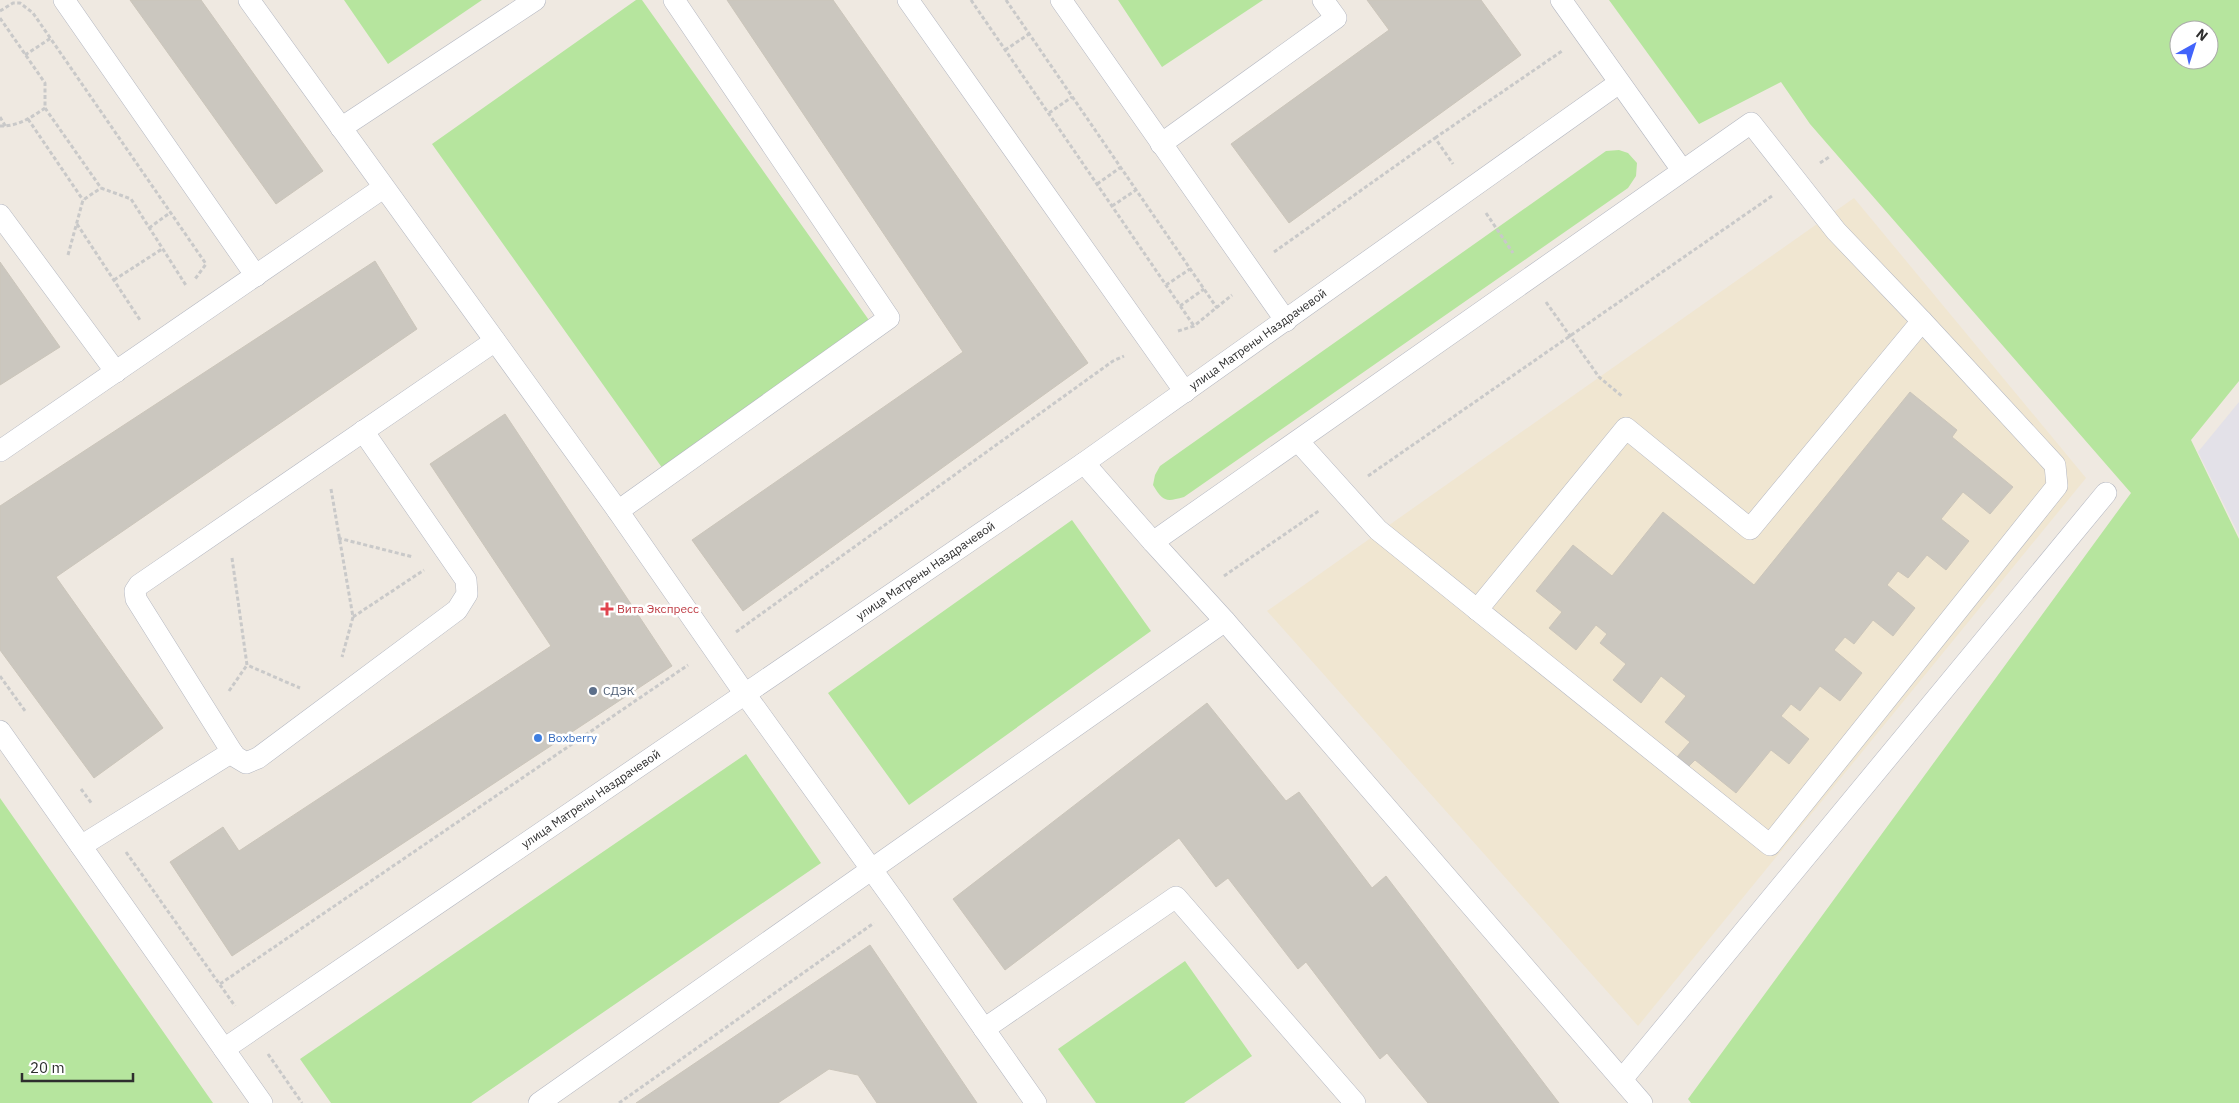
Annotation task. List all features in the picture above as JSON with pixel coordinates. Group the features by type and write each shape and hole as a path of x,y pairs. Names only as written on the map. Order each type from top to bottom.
{"lane":[{"path":"64,0 256,276"},
{"path":"250,0 618,511 744,694 898,906 1036,1103"},
{"path":"341,128 534,0"},
{"path":"618,511 889,318 674,0"},
{"path":"908,0 1185,392"},
{"path":"1060,0 1286,321"},
{"path":"1161,144 1336,18 1323,0"},
{"path":"1561,0 1682,170"},
{"name":"улица Матрены Наздрачевой","path":"224,1049 1084,463 1619,83"},
{"path":"1153,542 1751,123 1836,231 1922,321 2054,465 2058,486 1770,845 1378,530 1298,441"},
{"path":"0,451 384,188"},
{"path":"0,215 116,372"},
{"path":"1477,610 1626,428 1750,529 1922,321"},
{"path":"363,431 466,580 467,594 457,610 258,758 246,763 232,752 136,599 135,591 139,585 326,457 363,431 494,341"},
{"path":"1084,463 1225,621 1623,1078 1642,1103"},
{"path":"1623,1078 2106,493"},
{"path":"539,1103 1225,621"},
{"path":"0,731 262,1103"},
{"path":"81,846 232,752"},
{"path":"984,1029 1176,897 1355,1103"}],"path":[{"path":"971,0 1194,326"},
{"path":"1006,0 1217,308"},
{"path":"0,11 13,3 20,3 33,13 206,264 188,288 180,294"},
{"path":"0,18 45,83 46,108 101,188 131,199 188,288"},
{"path":"1005,50 1030,34"},
{"path":"220,984 713,648 1113,361 1184,328 1194,326 1230,298 1250,270 1435,138 1585,35"},
{"path":"1049,113 1072,97"},
{"path":"0,126 28,119 46,108"},
{"path":"0,118 6,126"},
{"path":"28,119 83,200"},
{"path":"1435,138 1599,377 1630,402"},
{"path":"1222,578 1829,157"},
{"path":"1096,184 1121,167"},
{"path":"55,290 83,200 101,188"},
{"path":"1112,206 1136,190"},
{"path":"76,224 140,320"},
{"path":"114,280 162,249"},
{"path":"1166,285 1190,269"},
{"path":"1180,306 1204,289"},
{"path":"132,325 146,316"},
{"path":"326,457 352,617 338,665"},
{"path":"227,525 247,665 333,703"},
{"path":"338,538 418,558"},
{"path":"352,617 427,568"},
{"path":"0,676 29,716"},
{"path":"80,788 220,984 302,1103"},
{"path":"619,1103 898,906"}],"shaded area":[{"path":"1854,198 2086,478 1638,1026 1267,611"},
{"path":"2239,402 2239,535 2198,452"}],"green space":[{"path":"344,0 482,0 388,64"},
{"path":"636,0 642,0 871,323 663,469 432,144"},
{"path":"1118,0 1263,0 1162,67"},
{"path":"1609,0 2239,0 2239,381 2191,440 2239,539 2239,1103 1691,1103 1688,1099 2131,493 1810,124 1781,82 1699,124"},
{"path":"1619,150 1628,153 1637,163 1636,176 1628,188 1184,497 1173,500 1162,498 1153,485 1155,475 1160,466 1606,151"},
{"path":"1072,520 1151,631 909,805 828,693"},
{"path":"746,754 821,863 471,1103 331,1103 300,1059"},
{"path":"0,798 213,1103 0,1103"},
{"path":"1185,961 1252,1056 1184,1103 1096,1103 1058,1049"}],"building":[{"path":"130,0 201,0 323,171 276,204"},
{"path":"727,0 833,0 1088,363 743,611 692,540 963,352"},
{"path":"1367,0 1481,0 1521,55 1289,223 1231,144 1389,30"},
{"path":"375,261 417,329 56,577 163,728 94,778 0,650 0,506"},
{"path":"0,262 60,347 0,385"},
{"path":"1910,392 1957,430 1952,437 2013,487 1990,514 1963,492 1941,519 1969,541 1946,570 1927,555 1908,578 1898,571 1887,585 1915,608 1893,636 1873,620 1854,644 1845,637 1834,650 1862,673 1840,701 1820,686 1800,711 1791,704 1781,716 1809,739 1789,764 1771,750 1736,793 1695,760 1689,766 1677,757 1690,742 1665,722 1686,696 1661,676 1641,703 1613,680 1626,664 1600,643 1607,634 1596,625 1576,650 1549,628 1562,612 1536,591 1573,545 1612,576 1663,512 1754,585"},
{"path":"505,414 672,666 232,956 170,862 223,827 239,851 551,646 430,464"},
{"path":"1207,703 1286,801 1299,792 1372,888 1386,876 1559,1103 1428,1103 1387,1053 1380,1059 1306,962 1298,969 1228,878 1216,887 1179,838 1005,970 953,899"},
{"path":"870,945 977,1103 877,1103 858,1075 829,1069 778,1103 636,1103"}],"place":[{"name":"Вита Экспресс","path":"607,609"},
{"name":"СДЭК","path":"593,691"},
{"name":"Boxberry","path":"538,738"}]}
